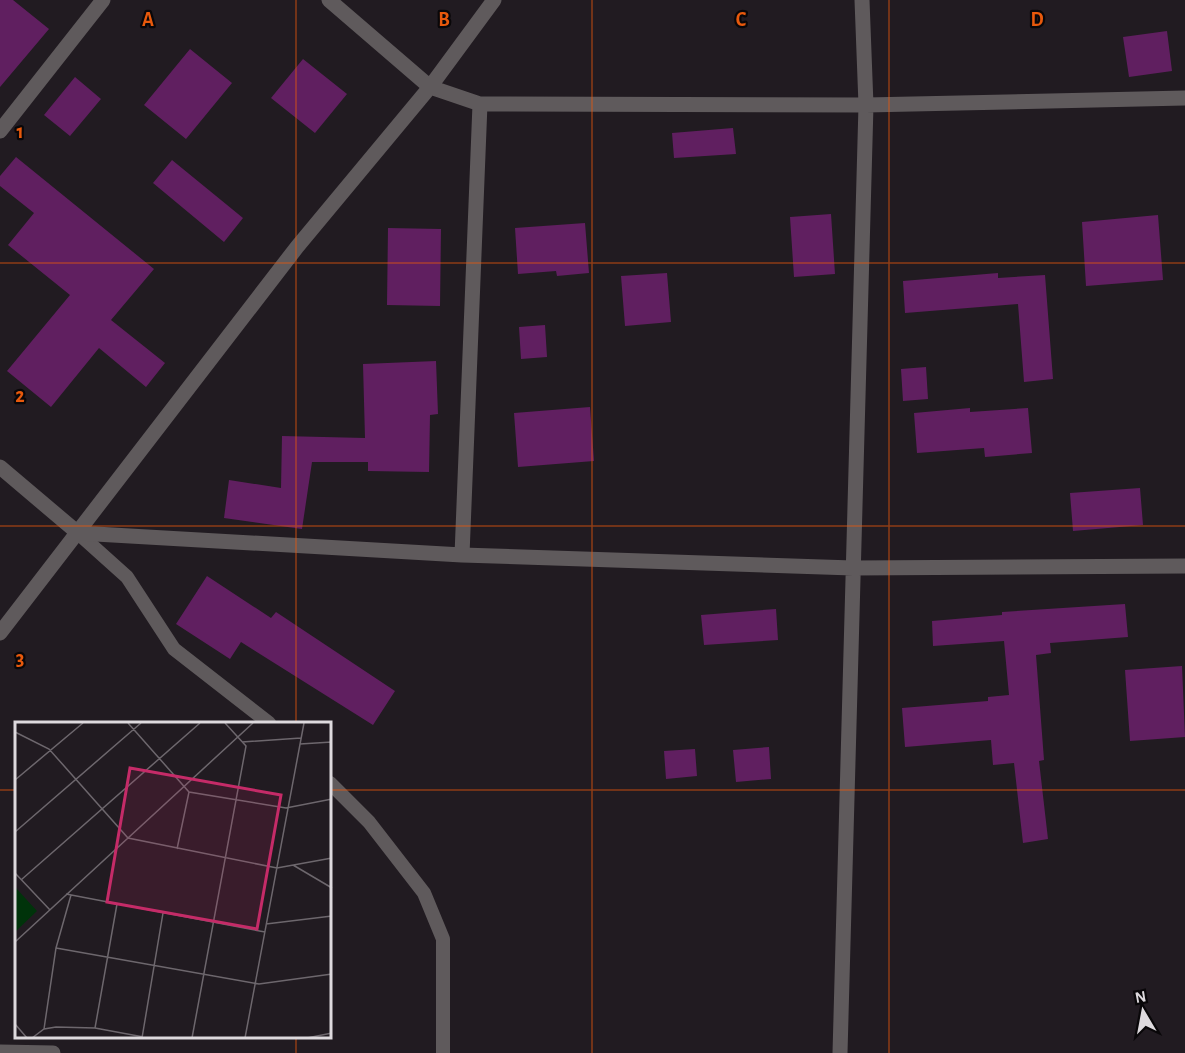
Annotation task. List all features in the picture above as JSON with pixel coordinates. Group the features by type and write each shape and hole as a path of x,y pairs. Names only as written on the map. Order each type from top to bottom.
{"street":[{"path":"0,131 103,0"},
{"path":"329,0 430,87 480,104 866,105 1185,98"},
{"path":"0,633 297,248 430,87 494,0"},
{"path":"840,1053 866,105 862,0"},
{"path":"462,555 480,104"},
{"path":"0,467 78,533 462,555 853,568 1185,567"},
{"path":"0,1052 53,1053"}],"lane":[{"path":"78,533 128,577 174,649 268,722"},
{"path":"332,785 369,822 424,893 432,911 443,939 443,1053"}],"building":[{"path":"0,0 13,0 49,29 0,87"},
{"path":"1167,31 1172,71 1129,77 1123,37"},
{"path":"190,49 232,83 186,139 144,105"},
{"path":"303,59 347,94 315,133 271,98"},
{"path":"75,77 101,99 70,136 44,115"},
{"path":"733,128 736,154 674,158 672,133"},
{"path":"16,157 154,269 111,320 165,363 146,387 99,348 51,407 7,371 70,295 8,245 34,213 0,186 0,176"},
{"path":"172,160 243,218 224,242 153,183"},
{"path":"831,214 835,274 794,277 790,217"},
{"path":"1158,215 1163,280 1086,286 1082,222"},
{"path":"585,223 589,273 557,276 556,271 518,274 515,228"},
{"path":"388,228 441,229 440,306 387,305"},
{"path":"667,273 671,322 625,326 621,276"},
{"path":"998,273 998,278 1045,275 1053,379 1024,382 1018,304 905,313 903,281"},
{"path":"545,325 547,357 521,359 519,327"},
{"path":"436,361 438,414 430,415 429,472 368,471 368,462 312,462 302,529 224,518 229,480 281,488 282,436 365,438 363,364"},
{"path":"926,367 928,399 903,401 901,369"},
{"path":"590,407 594,461 518,467 514,413"},
{"path":"970,408 970,412 1028,408 1032,453 985,457 984,448 917,453 914,413"},
{"path":"1140,488 1143,525 1073,531 1070,493"},
{"path":"207,576 271,618 276,612 395,691 373,725 241,642 230,659 176,624"},
{"path":"1125,604 1128,637 1050,643 1051,653 1036,655 1044,760 1039,761 1048,839 1023,843 1014,763 993,765 991,740 905,747 902,708 988,701 988,697 1009,695 1004,641 933,646 932,621 1002,615 1002,612"},
{"path":"776,609 778,640 704,645 701,615"},
{"path":"1182,666 1185,737 1130,741 1125,670"},
{"path":"769,747 771,779 736,782 733,750"},
{"path":"695,749 697,776 666,779 664,751"}]}
